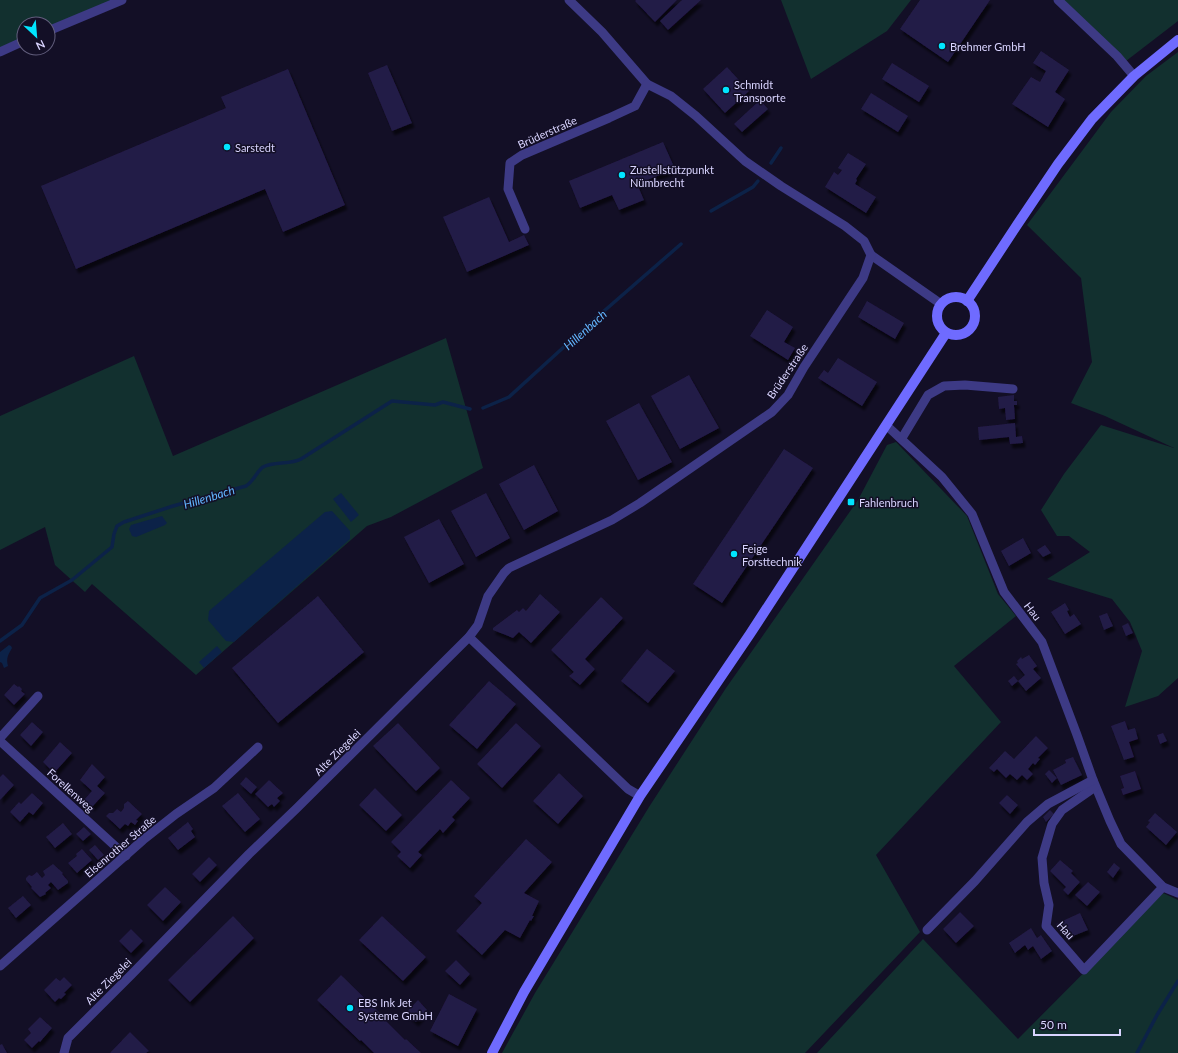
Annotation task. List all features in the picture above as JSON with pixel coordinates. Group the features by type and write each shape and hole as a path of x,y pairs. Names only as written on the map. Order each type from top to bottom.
{"main road":[{"path":"967,301 1058,164 1092,119 1134,76 1178,40"},
{"path":"957,297 967,301 973,307 975,313 973,326 968,332 962,335 956,336 946,333 937,322 936,315 941,304 951,298 957,297"},
{"path":"492,1053 528,985 640,796 750,634 946,333"}],"street":[{"path":"56,28 122,0"},
{"path":"569,0 602,32 647,84 671,96 696,116 745,161 781,186 845,226 864,241 871,255 941,304"},
{"path":"1058,0 1117,56 1134,76"},
{"path":"0,52 16,45"},
{"name":"Brüderstraße","path":"525,228 508,190 510,163 522,155 635,106 647,84"},
{"name":"Brüderstraße","path":"469,637 478,625 488,596 509,568 612,520 772,412 788,395 804,367 863,278 871,255"},
{"path":"886,425 902,438 928,395 944,386 965,385 1013,389"},
{"name":"Hau","path":"902,438 942,477 972,514 1004,592 1042,642 1078,735 1094,784 1121,844 1163,887 1178,893"},
{"path":"469,637 628,790 640,796"},
{"name":"Alte Ziegelei","path":"64,1053 68,1038 249,854 303,803 469,637"},
{"name":"Forellenweg","path":"38,696 0,740 126,856"},
{"name":"Elsenrother Straße","path":"0,966 176,814 214,788 258,747"},
{"path":"927,930 975,881 1027,822 1048,804 1094,784"},
{"name":"Hau","path":"1094,784 1062,810 1052,824 1042,858 1048,905 1046,926 1084,970 1163,887"}],"green space":[{"path":"0,0 117,0 56,27 56,16 16,16 16,44 0,51"},
{"path":"781,0 911,0 887,31 811,79"},
{"path":"1058,0 1178,0 1178,21 1126,61"},
{"path":"1178,52 1178,678 1158,696 1125,707 1142,651 1130,622 1112,599 1047,579 1090,552 1069,536 1057,536 1041,510 1064,474 1101,425 1174,448 1105,416 1071,403 1092,362 1081,278 1027,225 1111,112 1146,76"},
{"path":"446,338 483,468 391,517 367,526 196,675 92,584 85,592 55,565 45,527 0,550 0,416 134,356 173,456"},
{"path":"896,442 967,516 998,594 1016,616 954,666 1001,722 876,855 920,932 805,1053 502,1053 535,993 649,807 726,688 858,500 887,445"},
{"path":"1163,893 1178,900 1178,1053 817,1053 923,939 1018,1039"}],"water":[{"path":"341,493 359,515 351,522 333,499"},
{"path":"332,511 350,531 350,539 234,642 226,641 208,620 209,611 325,512"},
{"path":"162,516 167,523 165,525 136,537 132,536 129,529 131,525"},
{"path":"9,645 12,648 7,661 8,666 4,668 0,662 0,652"},
{"path":"217,646 222,652 204,668 199,662"}],"building":[{"path":"677,0 655,22 635,1"},
{"path":"682,0 701,0 668,30 660,21"},
{"name":"Brehmer GmbH","path":"920,0 990,0 948,62 900,29"},
{"path":"1041,51 1069,70 1055,92 1065,99 1048,127 1012,104 1031,77 1040,82 1046,71 1033,63"},
{"path":"892,63 929,86 919,102 882,79"},
{"path":"387,65 412,123 392,131 368,73"},
{"name":"Schmidt Transporte","path":"727,67 749,91 725,113 703,89"},
{"name":"Sarstedt","path":"288,69 345,205 283,232 265,189 76,269 41,186 226,108 221,97"},
{"path":"871,93 908,116 898,132 861,109"},
{"path":"760,100 768,109 742,132 734,124"},
{"name":"Zustellstützpunkt Nümbrecht","path":"663,142 675,169 637,184 644,200 619,210 612,195 580,208 569,181"},
{"path":"848,153 866,164 856,179 855,184 876,197 866,213 825,187 834,172 838,175 842,170 838,168"},
{"path":"489,197 509,242 524,235 529,245 467,272 443,217"},
{"path":"867,301 904,323 895,339 858,317"},
{"path":"767,310 793,327 784,342 795,348 788,360 750,336"},
{"path":"838,358 877,382 862,406 818,378 824,370 828,373"},
{"path":"689,375 719,428 680,449 651,396"},
{"path":"1014,395 1014,401 1017,401 1017,405 1014,405 1015,419 1006,420 1005,408 999,409 998,397"},
{"path":"639,403 672,462 638,480 606,421"},
{"path":"1015,423 1016,437 1022,436 1023,443 1010,444 1009,437 979,440 978,427"},
{"name":"Feige Forsttechnik","path":"784,449 813,468 722,603 693,584"},
{"path":"534,465 558,511 524,530 499,484"},
{"path":"486,493 510,538 476,557 451,511"},
{"path":"439,519 464,564 429,583 404,537"},
{"path":"1023,538 1031,553 1009,566 1001,551"},
{"path":"1045,545 1051,553 1043,557 1037,550"},
{"path":"540,594 560,612 531,643 519,632 513,638 493,630 493,628 517,610 519,612 523,608 526,611"},
{"path":"318,596 364,652 278,723 232,668"},
{"path":"601,597 623,618 585,659 595,669 580,685 569,676 574,672 551,650"},
{"path":"1065,603 1069,610 1067,611 1070,617 1074,614 1081,624 1065,634 1051,612"},
{"path":"1107,613 1113,626 1104,630 1099,616"},
{"path":"1128,623 1133,633 1126,636 1122,626"},
{"path":"647,649 675,671 648,703 621,681"},
{"path":"1029,655 1037,666 1033,669 1041,678 1026,691 1018,681 1025,675 1016,664 1021,657 1022,659"},
{"path":"1014,676 1018,681 1012,686 1008,681"},
{"path":"489,681 516,704 477,749 449,725"},
{"path":"14,684 18,687 19,686 22,689 21,691 25,694 14,705 4,695"},
{"path":"1125,721 1128,730 1135,728 1138,739 1129,742 1134,757 1124,760 1111,726"},
{"path":"32,722 43,732 31,746 20,735"},
{"path":"398,723 440,768 416,791 373,746"},
{"path":"516,723 541,746 502,788 477,764"},
{"path":"1163,733 1167,741 1160,744 1157,735"},
{"path":"1036,736 1048,748 1038,758 1040,759 1035,765 1033,763 1028,769 1033,774 1027,780 1022,775 1017,780 1010,774 1006,778 997,769 994,772 989,768 1005,751 1014,759"},
{"path":"60,742 72,753 54,773 43,762"},
{"path":"1073,757 1082,775 1061,785 1053,770 1066,763 1065,760"},
{"path":"92,764 105,777 97,786 105,793 92,807 84,800 92,791 80,780"},
{"path":"1049,770 1057,778 1052,783 1045,774"},
{"path":"1135,771 1141,789 1123,795 1121,789 1124,788 1120,776"},
{"path":"559,773 583,796 558,824 533,801"},
{"path":"3,774 14,785 0,800 0,777"},
{"path":"246,777 257,787 251,794 240,784"},
{"path":"269,780 283,793 277,798 280,801 274,807 272,804 268,807 255,794"},
{"path":"451,780 470,798 452,817 455,820 443,833 440,829 418,852 422,855 410,868 397,856 401,852 391,842"},
{"path":"375,788 402,815 386,831 359,805"},
{"path":"32,793 43,803 33,815 29,812 20,822 10,812 19,802 21,804"},
{"path":"238,793 260,819 245,832 222,806"},
{"path":"1007,795 1018,805 1010,814 999,803"},
{"path":"128,801 142,814 136,820 138,821 135,825 131,822 128,826 125,824 120,829 106,816 109,813 113,813 117,809 121,812 124,808 124,804"},
{"path":"1050,810 1054,814 1046,822 1043,817"},
{"path":"1155,813 1177,832 1166,845 1146,827 1150,822 1148,821"},
{"path":"188,822 193,829 191,831 195,837 178,850 168,838"},
{"path":"63,823 72,834 55,848 46,837"},
{"path":"84,827 91,834 83,841 76,834"},
{"path":"526,839 552,862 524,893 539,901 532,916 534,916 531,921 530,920 520,938 505,930 482,955 456,931 482,903 474,896"},
{"path":"95,845 104,855 98,860 89,850"},
{"path":"82,849 92,860 77,873 68,863 77,856 76,854"},
{"path":"209,857 217,865 200,882 192,874"},
{"path":"1060,860 1073,871 1071,873 1080,882 1068,895 1063,890 1066,887 1050,871"},
{"path":"1114,863 1120,868 1113,878 1107,872"},
{"path":"53,864 63,873 62,874 68,883 58,890 51,882 48,885 51,888 45,893 46,894 40,897 31,888 32,887 26,878 37,872 42,878 45,875 43,871"},
{"path":"1088,882 1100,892 1087,906 1075,895"},
{"path":"165,887 181,902 163,921 147,905"},
{"path":"23,896 31,905 16,918 8,908"},
{"path":"960,912 974,926 956,943 943,929"},
{"path":"1080,913 1088,930 1068,938 1065,931 1061,933 1056,924"},
{"path":"233,916 254,938 190,1002 168,980"},
{"path":"382,916 426,957 403,981 359,940"},
{"path":"1031,928 1037,938 1041,935 1052,951 1041,959 1033,946 1028,950 1025,945 1015,953 1009,943"},
{"path":"131,929 143,941 131,953 119,941"},
{"path":"456,960 470,974 460,985 445,971"},
{"name":"EBS Ink Jet Systeme GmbH","path":"341,975 405,1040 406,1039 421,1053 374,1053 317,1000"},
{"path":"64,977 72,985 64,993 66,994 61,999 59,998 55,1002 44,990 56,978 60,981"},
{"path":"449,994 477,1009 458,1046 430,1031"},
{"path":"418,1000 427,1010 416,1022 406,1013"},
{"path":"40,1017 52,1028 40,1042 39,1041 32,1048 24,1040 31,1033 28,1029"},
{"path":"130,1032 149,1051 146,1053 110,1053"},
{"path":"2,1044 7,1053 0,1053 0,1045"}],"waterway":[{"name":"Hillenbach","path":"771,163 781,148"},
{"name":"Hillenbach","path":"711,211 753,187 758,181"},
{"name":"Hillenbach","path":"483,408 509,397 588,325 681,244"},
{"name":"Hillenbach","path":"0,641 22,625 40,598 72,580 112,547 117,526 124,522 173,506 246,486 263,467 301,459 392,401 435,405 443,402 470,409"},
{"path":"1137,1053 1157,1015 1178,981"}],"place":[{"name":"Brehmer GmbH","path":"942,46"},
{"name":"Schmidt Transporte","path":"726,90"},
{"name":"Sarstedt","path":"227,147"},
{"name":"Zustellstützpunkt Nümbrecht","path":"622,175"},
{"name":"Fahlenbruch","path":"851,502"},
{"name":"Feige Forsttechnik","path":"734,554"},
{"name":"EBS Ink Jet Systeme GmbH","path":"350,1008"}]}
